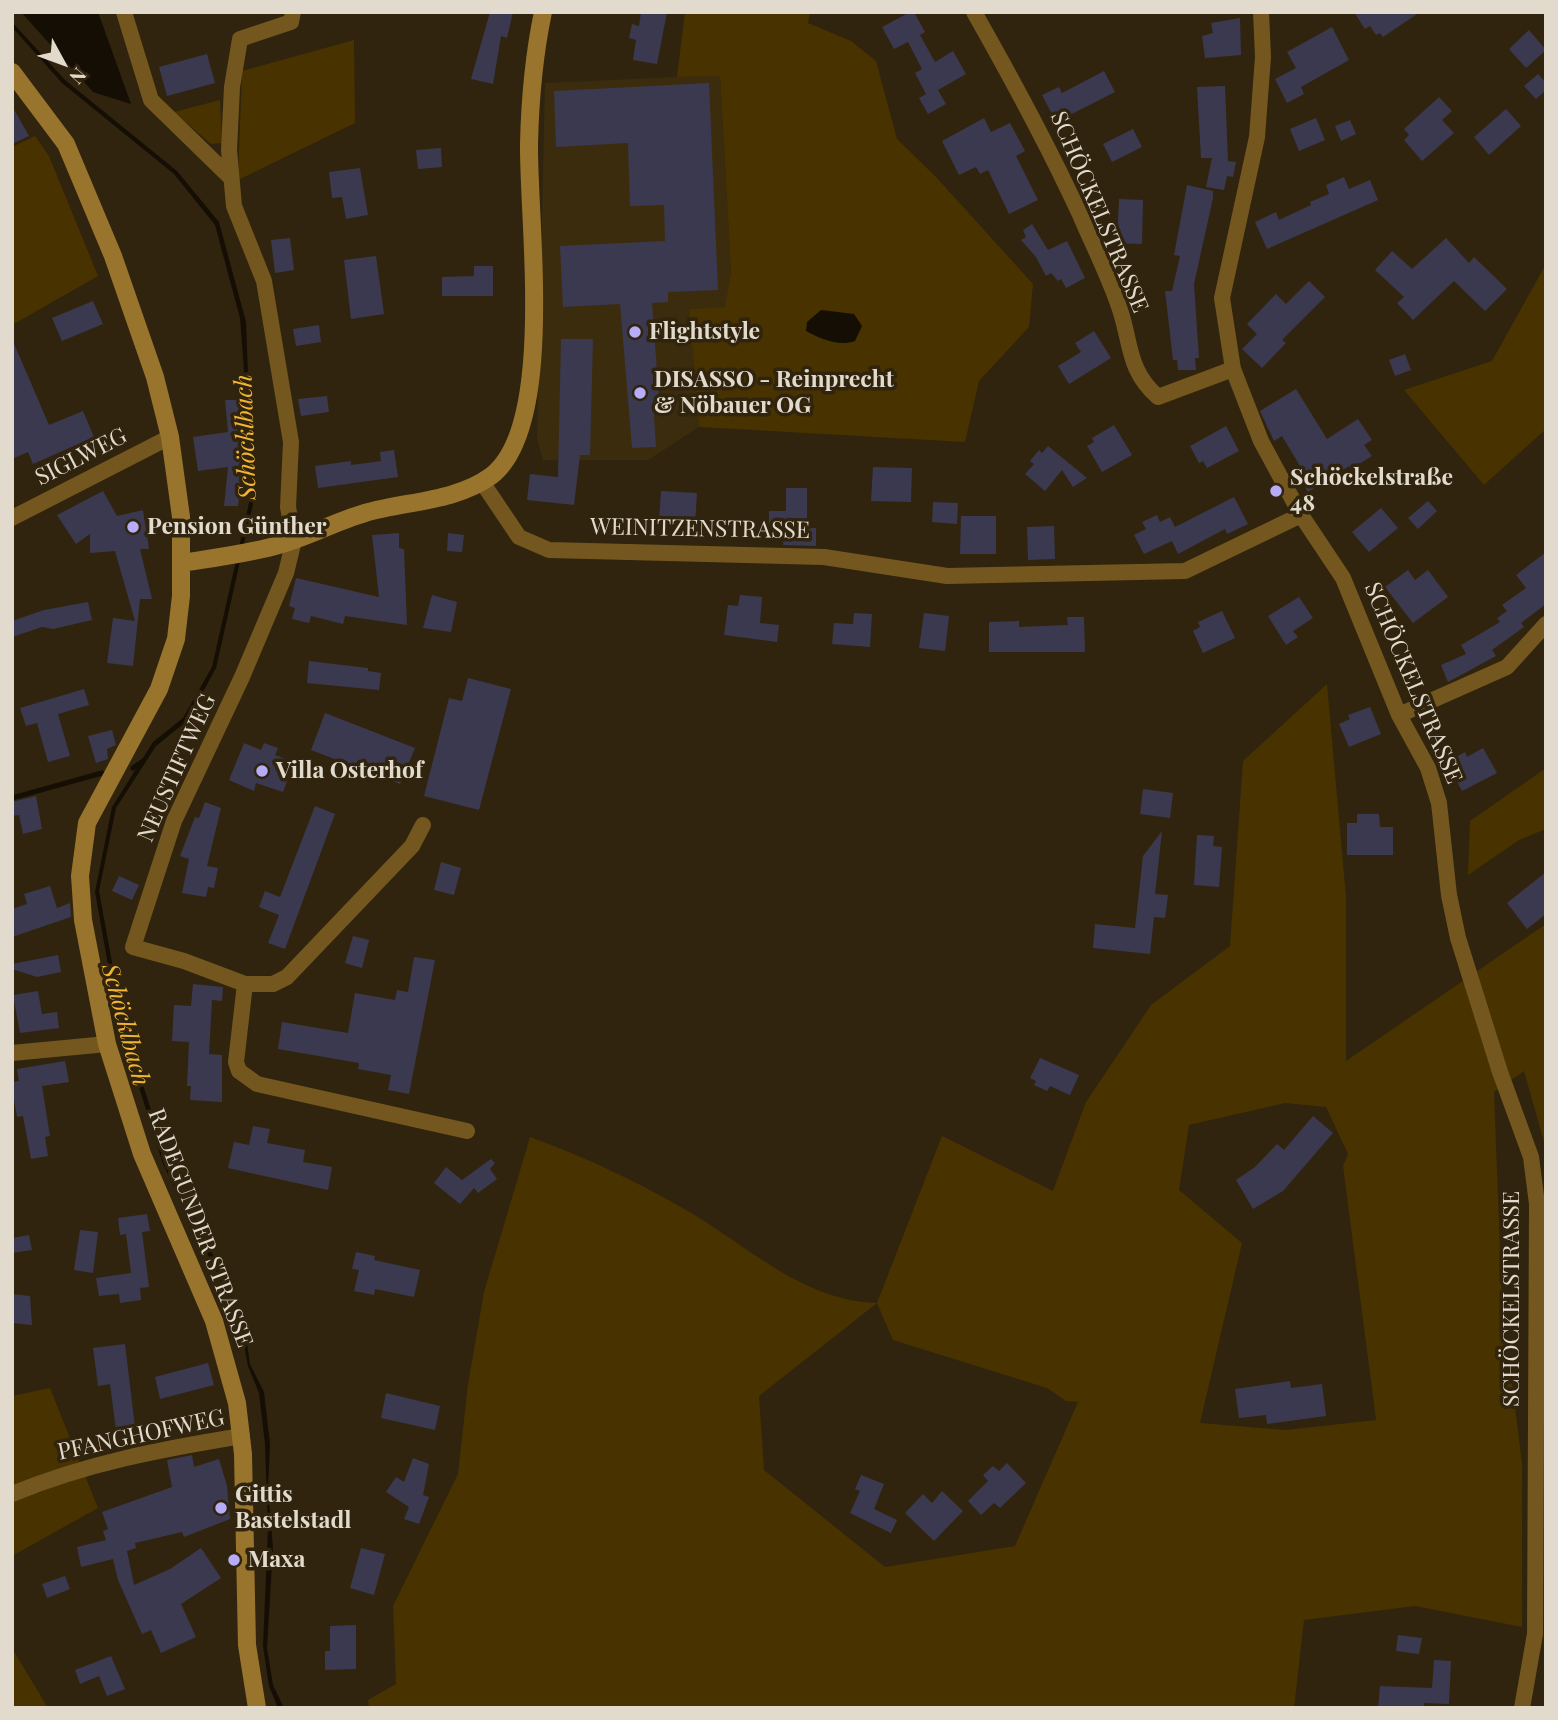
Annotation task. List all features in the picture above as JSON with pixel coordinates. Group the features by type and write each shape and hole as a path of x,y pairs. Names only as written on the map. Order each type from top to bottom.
{"main road":[{"path":"182,563 253,551 293,540 342,520 461,492 482,482 507,461 527,406 533,349 529,142 535,49 543,12"},
{"name":"RADEGUNDER STRASSE","path":"12,72 66,144 117,267 155,377 170,437 181,517 182,563 176,639 159,689 87,823 82,848 83,920 107,1044 142,1154 214,1321 237,1404 242,1436 247,1645 257,1708"}],"street":[{"path":"124,12 151,100 231,178"},
{"path":"293,12 291,22 240,39 229,150 234,206 264,281 291,442 288,507 293,540"},
{"name":"SCHÖCKELSTRASSE","path":"974,12 1026,102 1081,218 1118,303 1134,365 1142,383 1158,397 1233,369"},
{"name":"SCHÖCKELSTRASSE","path":"1261,12 1263,57 1257,137 1222,298 1233,369 1261,441 1301,515 1343,578 1399,715 1428,768 1440,803 1449,895 1458,939 1500,1072 1531,1157 1537,1204 1535,1634 1522,1708"},
{"name":"SIGLWEG","path":"12,518 170,437"},
{"name":"WEINITZENSTRASSE","path":"482,482 519,537 549,550 824,557 947,576 1185,571 1301,515"},
{"name":"NEUSTIFTWEG","path":"293,540 286,573 243,677 174,821 133,947 184,961 245,984 273,984 287,978 412,846 423,825"},
{"path":"1399,715 1507,667 1546,624"},
{"path":"245,984 236,1062 239,1071 257,1084 467,1131"},
{"path":"12,1053 107,1044"},
{"name":"PFANGHOFWEG","path":"12,1494 63,1472 156,1451 242,1436"}],"shaded area":[{"path":"21,12 98,12 131,104 93,92"},
{"path":"685,12 810,12 808,23 851,41 876,61 897,139 936,177 1033,284 1029,327 979,381 965,442 699,427 689,309 725,307 731,271 720,76 677,77"},
{"path":"12,22 65,80 177,171 219,222 246,322 253,504 216,668 187,721 156,746 116,808 99,891 113,968 114,993 167,1161 227,1284 246,1336 250,1364 264,1392 270,1444 268,1488 273,1548 267,1648 273,1685 284,1708 278,1708 269,1686 263,1646 268,1527 265,1444 259,1393 248,1366 242,1335 222,1284 163,1164 110,993 109,970 95,892 112,807 153,742 183,718 212,667 249,503 246,396 240,318 215,225 174,174 62,83 12,27"},
{"path":"354,40 355,123 238,180 242,71"},
{"path":"720,75 731,271 726,307 689,309 699,427 648,460 543,460 537,439 545,83"},
{"path":"220,100 222,143 211,144 174,112"},
{"path":"35,136 49,156 98,276 12,325 12,147"},
{"path":"1546,264 1546,429 1484,485 1404,390 1492,361"},
{"path":"821,310 854,314 862,326 855,341 836,343 806,331 807,322"},
{"path":"1327,684 1346,897 1346,1061 1546,924 1546,1149 1524,1071 1494,1092 1502,1303 1522,1463 1522,1627 1415,1606 1304,1620 1294,1708 369,1708 368,1700 396,1684 393,1606 458,1474 468,1384 484,1292 530,1137 595,1163 658,1194 804,1284 827,1294 877,1303 942,1136 1053,1191 1086,1102 1151,1005 1230,946 1243,761","holes":["1285,1103 1326,1107 1348,1154 1343,1166 1376,1420 1286,1430 1200,1423 1242,1243 1179,1190 1189,1125","877,1303 893,1340 1047,1388 1066,1401 1078,1402 1015,1546 885,1567 764,1470 759,1396"]},
{"path":"1546,768 1546,829 1519,840 1468,875 1470,821"},
{"path":"50,1388 98,1508 12,1556 12,1396"},
{"path":"12,1648 48,1708 12,1708"}],"building":[{"path":"490,12 513,12 507,38 501,36 493,84 471,79"},
{"path":"641,12 667,12 657,64 633,60 636,40 629,38 632,24 639,26"},
{"path":"914,12 925,32 920,35 935,62 953,51 966,74 938,90 946,104 928,114 919,98 926,94 915,73 922,69 908,42 894,49 882,27"},
{"path":"1354,12 1420,12 1383,37 1380,33 1376,35 1370,26 1365,29"},
{"path":"1240,18 1241,55 1205,58 1202,36 1213,33 1211,23"},
{"path":"1332,27 1349,60 1301,87 1304,94 1287,103 1275,79 1296,68 1287,52"},
{"path":"1529,30 1546,50 1526,68 1509,49"},
{"path":"207,54 215,83 167,96 159,67"},
{"path":"1104,71 1115,92 1056,122 1042,95 1059,87 1062,93"},
{"path":"1538,74 1546,83 1546,90 1536,99 1524,86"},
{"path":"709,83 718,290 668,292 668,302 652,303 659,399 653,400 656,447 632,448 620,304 563,307 560,246 665,241 664,205 630,206 628,143 556,147 554,91"},
{"path":"1225,86 1228,161 1236,162 1233,177 1227,176 1224,190 1206,187 1212,158 1201,158 1197,87"},
{"path":"1439,97 1452,111 1442,120 1454,133 1422,161 1404,140 1409,135 1404,129"},
{"path":"12,106 29,136 12,144"},
{"path":"1506,109 1521,126 1489,155 1474,137"},
{"path":"984,118 991,132 1010,123 1025,151 1016,156 1038,200 1009,214 988,170 980,174 976,167 959,175 942,141"},
{"path":"1316,118 1325,140 1299,151 1290,129"},
{"path":"1350,120 1356,134 1341,141 1335,126"},
{"path":"1133,129 1142,147 1112,162 1103,144"},
{"path":"441,148 442,167 418,169 416,150"},
{"path":"360,168 368,215 346,219 342,197 332,198 329,172"},
{"path":"1344,177 1349,189 1370,180 1378,200 1267,249 1255,222 1276,212 1279,220 1311,205 1310,202 1329,194 1326,185"},
{"path":"1187,185 1213,191 1213,198 1194,284 1199,358 1195,358 1196,370 1178,370 1177,360 1173,360 1165,291 1172,291 1180,256 1174,255"},
{"path":"1119,199 1143,200 1142,244 1117,243"},
{"path":"1032,224 1048,250 1067,241 1085,278 1066,288 1061,279 1058,281 1051,273 1046,276 1036,257 1021,240 1026,237 1023,230"},
{"path":"290,238 294,270 275,273 271,240"},
{"path":"1446,238 1469,263 1474,257 1507,289 1485,311 1454,281 1413,320 1397,303 1404,297 1375,270 1392,251 1412,269"},
{"path":"376,256 384,314 351,319 344,260"},
{"path":"474,266 493,266 493,296 442,296 442,277 474,276"},
{"path":"1309,281 1325,297 1282,340 1286,343 1262,368 1242,349 1257,334 1247,324 1276,294 1286,304"},
{"path":"93,301 103,324 62,341 52,318"},
{"path":"319,325 321,342 296,346 293,329"},
{"path":"1094,331 1111,358 1069,384 1058,366 1081,352 1075,343"},
{"path":"12,339 49,425 83,411 94,437 33,464 28,452 12,459"},
{"path":"561,339 593,339 590,455 580,455 574,505 527,500 530,474 558,477"},
{"path":"1405,354 1411,370 1395,376 1389,360"},
{"path":"1296,389 1327,439 1358,419 1372,440 1364,445 1372,456 1351,469 1349,466 1308,492 1294,470 1300,466 1282,436 1274,441 1260,411"},
{"path":"327,396 329,412 301,416 298,399"},
{"path":"225,400 240,400 245,453 238,506 224,506 228,467 198,471 193,437 228,432"},
{"path":"1114,425 1132,455 1102,472 1087,446 1094,442 1092,438"},
{"path":"1226,426 1239,451 1207,468 1203,461 1199,463 1190,446"},
{"path":"1048,446 1087,478 1073,487 1062,470 1045,491 1025,474 1034,464 1030,461 1039,450 1042,453"},
{"path":"394,450 398,477 318,488 315,466 351,461 351,465 381,461 380,452"},
{"path":"873,467 912,468 911,502 871,501"},
{"path":"786,488 807,488 807,528 816,528 816,546 783,545 784,536 769,536 769,511 786,511"},
{"path":"103,491 117,516 143,510 149,549 140,549 152,599 140,599 133,666 107,663 113,618 135,621 115,551 90,553 90,534 76,544 57,515"},
{"path":"661,491 697,493 695,524 659,522"},
{"path":"1234,497 1248,524 1227,534 1225,529 1178,554 1172,541 1144,554 1134,535 1146,529 1142,522 1157,515 1160,522 1170,517 1175,527"},
{"path":"1428,501 1437,511 1418,529 1408,518"},
{"path":"933,502 958,503 957,524 932,522"},
{"path":"1381,508 1398,528 1369,552 1352,532"},
{"path":"961,516 996,516 996,554 960,554"},
{"path":"1054,526 1055,559 1028,560 1027,527"},
{"path":"399,533 399,548 404,549 407,625 345,616 343,624 311,616 309,623 292,619 295,608 289,606 296,578 379,597 372,535"},
{"path":"448,533 464,535 462,552 447,551"},
{"path":"1546,552 1546,604 1521,623 1524,627 1492,650 1496,656 1448,682 1441,665 1466,654 1461,645 1500,622 1497,618 1507,611 1502,605 1526,588 1516,575"},
{"path":"1408,570 1415,580 1428,570 1448,597 1413,623 1385,587"},
{"path":"432,595 457,602 451,632 423,628"},
{"path":"740,595 762,597 760,623 779,625 777,642 724,635 728,605 738,606"},
{"path":"1299,597 1313,618 1293,631 1298,637 1286,645 1268,616"},
{"path":"88,602 92,620 53,629 42,627 12,637 12,621 44,610"},
{"path":"1222,611 1235,638 1203,653 1193,631 1200,627 1198,622"},
{"path":"854,613 872,614 870,647 832,644 834,623 853,624"},
{"path":"924,613 949,616 945,651 919,648"},
{"path":"1067,617 1084,617 1085,652 989,652 989,622 1019,621 1019,627 1068,625"},
{"path":"309,661 368,668 368,671 381,673 379,690 307,683"},
{"path":"468,678 511,689 479,810 424,796 449,698 462,701"},
{"path":"84,689 89,705 58,714 70,756 48,762 37,723 26,726 20,708"},
{"path":"1370,707 1381,734 1349,747 1339,724 1350,719 1348,715"},
{"path":"325,713 415,748 400,784 311,750"},
{"path":"112,730 116,745 107,749 108,759 96,763 88,736"},
{"name":"Villa Osterhof","path":"244,743 261,750 264,743 278,748 275,755 294,762 283,792 256,783 254,791 229,780"},
{"path":"1483,748 1497,773 1462,791 1447,762 1465,752 1467,757"},
{"path":"1143,789 1173,793 1170,818 1140,814"},
{"path":"36,796 42,829 23,834 19,815 12,816 12,802"},
{"path":"205,802 221,808 207,866 218,868 214,888 208,887 206,897 182,893 189,859 180,856 195,817 199,818"},
{"path":"315,806 335,814 285,949 268,943 279,915 259,907 265,891 280,897"},
{"path":"1357,814 1379,814 1380,827 1393,827 1393,855 1347,855 1347,823 1357,823"},
{"path":"1162,831 1155,894 1168,895 1165,918 1154,917 1150,954 1093,948 1095,924 1135,928 1143,856"},
{"path":"1197,835 1214,836 1213,846 1222,847 1219,887 1194,885"},
{"path":"441,862 461,868 454,895 434,890"},
{"path":"1546,872 1546,914 1527,929 1507,903"},
{"path":"119,876 139,885 132,900 112,891"},
{"path":"50,886 57,908 70,903 71,917 12,937 12,909 27,904 24,894"},
{"path":"353,936 369,940 362,968 345,963"},
{"path":"58,955 61,972 37,977 12,969 12,964"},
{"path":"414,957 435,960 409,1094 388,1090 391,1075 358,1069 359,1063 278,1049 282,1022 348,1033 355,993 395,1000 397,990 408,992"},
{"path":"193,984 223,987 222,1001 212,1000 209,1054 222,1055 222,1102 190,1100 191,1086 187,1086 189,1042 172,1041 174,1005 191,1006"},
{"path":"38,991 42,1014 57,1012 59,1028 20,1033 13,995"},
{"path":"1040,1058 1079,1075 1070,1095 1050,1086 1047,1091 1034,1085 1036,1081 1030,1078"},
{"path":"65,1061 69,1082 42,1086 50,1136 45,1137 48,1156 31,1159 23,1116 17,1117 12,1082 19,1081 17,1069"},
{"path":"1313,1116 1333,1133 1283,1191 1253,1209 1236,1180 1255,1167 1277,1144 1284,1150"},
{"path":"253,1126 270,1129 267,1143 305,1150 303,1162 332,1167 328,1190 228,1168 234,1142 249,1145"},
{"path":"491,1159 495,1163 490,1169 497,1179 478,1193 474,1188 460,1204 434,1183 446,1167 462,1180"},
{"path":"1518,1197 1521,1226 1506,1228 1504,1199"},
{"path":"147,1214 150,1231 142,1232 149,1287 140,1288 141,1300 120,1303 119,1294 99,1296 96,1278 131,1273 126,1234 120,1235 118,1218"},
{"path":"80,1230 98,1232 93,1273 74,1270"},
{"path":"29,1235 32,1250 12,1253 12,1238"},
{"path":"356,1252 375,1256 374,1260 420,1270 414,1297 375,1289 374,1295 354,1291 359,1270 352,1269"},
{"path":"12,1294 30,1296 32,1325 12,1323"},
{"path":"125,1344 135,1427 116,1430 110,1384 98,1386 93,1348"},
{"path":"208,1363 214,1385 160,1399 155,1377"},
{"path":"1290,1381 1291,1388 1322,1384 1326,1416 1267,1424 1266,1415 1239,1418 1235,1389"},
{"path":"386,1393 440,1406 435,1430 381,1418"},
{"path":"192,1455 194,1467 219,1459 227,1486 230,1519 184,1537 182,1532 135,1543 136,1548 127,1551 134,1585 170,1569 201,1548 221,1578 181,1604 196,1637 161,1653 151,1630 142,1634 118,1580 113,1559 81,1567 77,1547 106,1540 103,1531 108,1529 102,1512 172,1487 167,1460"},
{"path":"413,1458 429,1464 423,1495 429,1497 419,1524 404,1519 409,1507 386,1492 396,1477 404,1482"},
{"path":"1007,1463 1026,1483 1000,1508 994,1503 981,1515 968,1501 988,1481 983,1475 993,1466 999,1471"},
{"path":"861,1475 884,1484 874,1509 897,1520 891,1533 850,1513 860,1491 855,1489"},
{"path":"942,1491 963,1511 934,1541 905,1513 923,1494 932,1503"},
{"path":"361,1548 385,1554 374,1595 350,1588"},
{"path":"65,1576 70,1589 47,1598 42,1584"},
{"path":"356,1625 356,1669 325,1670 325,1651 330,1651 330,1626"},
{"path":"1398,1635 1422,1638 1419,1654 1396,1651"},
{"path":"111,1656 125,1689 107,1696 99,1676 80,1684 75,1670"},
{"path":"1434,1660 1451,1661 1449,1704 1424,1703 1424,1708 1378,1708 1380,1686 1432,1688"}],"waterway":[{"name":"Schöcklbach","path":"133,768 143,761"},
{"path":"12,798 102,773"}],"place":[{"name":"Flightstyle","path":"635,332"},
{"name":"DISASSO - Reinprecht & Nöbauer OG","path":"640,393"},
{"name":"Schöckelstraße 48","path":"1276,491"},
{"name":"Pension Günther","path":"133,527"},
{"name":"Villa Osterhof","path":"262,771"},
{"name":"Gittis Bastelstadl","path":"221,1508"},
{"name":"Maxa","path":"234,1560"}]}
